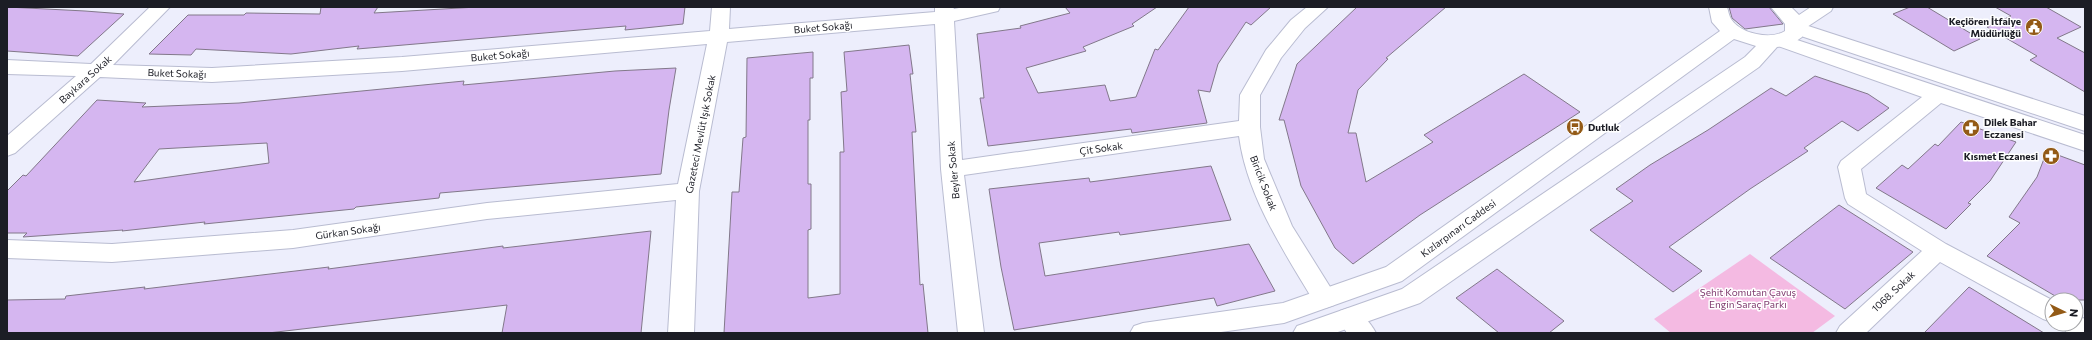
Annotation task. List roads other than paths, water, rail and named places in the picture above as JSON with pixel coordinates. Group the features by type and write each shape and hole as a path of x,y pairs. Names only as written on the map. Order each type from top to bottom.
{"street":[{"name":"Baykara Sokak","path":"7,148 96,70 161,7"},
{"name":"Gazeteci Mevlüt Işık Sokak","path":"681,333 688,191 719,35 721,7"},
{"name":"Buket Sokağı","path":"7,67 220,74 402,64 719,35 991,7"},
{"name":"Biricik Sokak","path":"1319,7 1298,24 1273,55 1250,95 1249,127 1253,159 1282,228 1325,298"},
{"path":"1718,7 1720,19 1733,30 1757,41 1776,42 2085,143"},
{"path":"1306,333 1356,326 1411,296 1752,62 1776,42 1790,39 1795,34 1796,27 1789,15 1780,7"},
{"path":"1796,27 1824,7"},
{"name":"Beyler Sokak","path":"944,12 952,169 972,333"},
{"path":"1796,27 2085,124"},
{"name":"Kızlarpınarı Caddesi","path":"1143,333 1284,313 1394,274 1733,30"},
{"path":"1938,95 1849,167 1856,198 1938,250 2044,308"},
{"name":"Çit Sokak","path":"952,169 1249,127"},
{"name":"Gürkan Sokağı","path":"7,249 112,253 293,239 486,211 688,191"},
{"name":"1068. Sokak","path":"1849,333 1938,250"}],"place":[{"name":"Keçiören İtfaiye Müdürlüğü","path":"2034,27"},
{"name":"Dutluk","path":"1575,127"},
{"name":"Dilek Bahar Eczanesi","path":"1971,128"},
{"name":"Kısmet Eczanesi","path":"2051,156"}],"park label":[{"name":"Şehit Komutan Çavuş Engin Saraç Parkı","path":"1748,298"}]}
